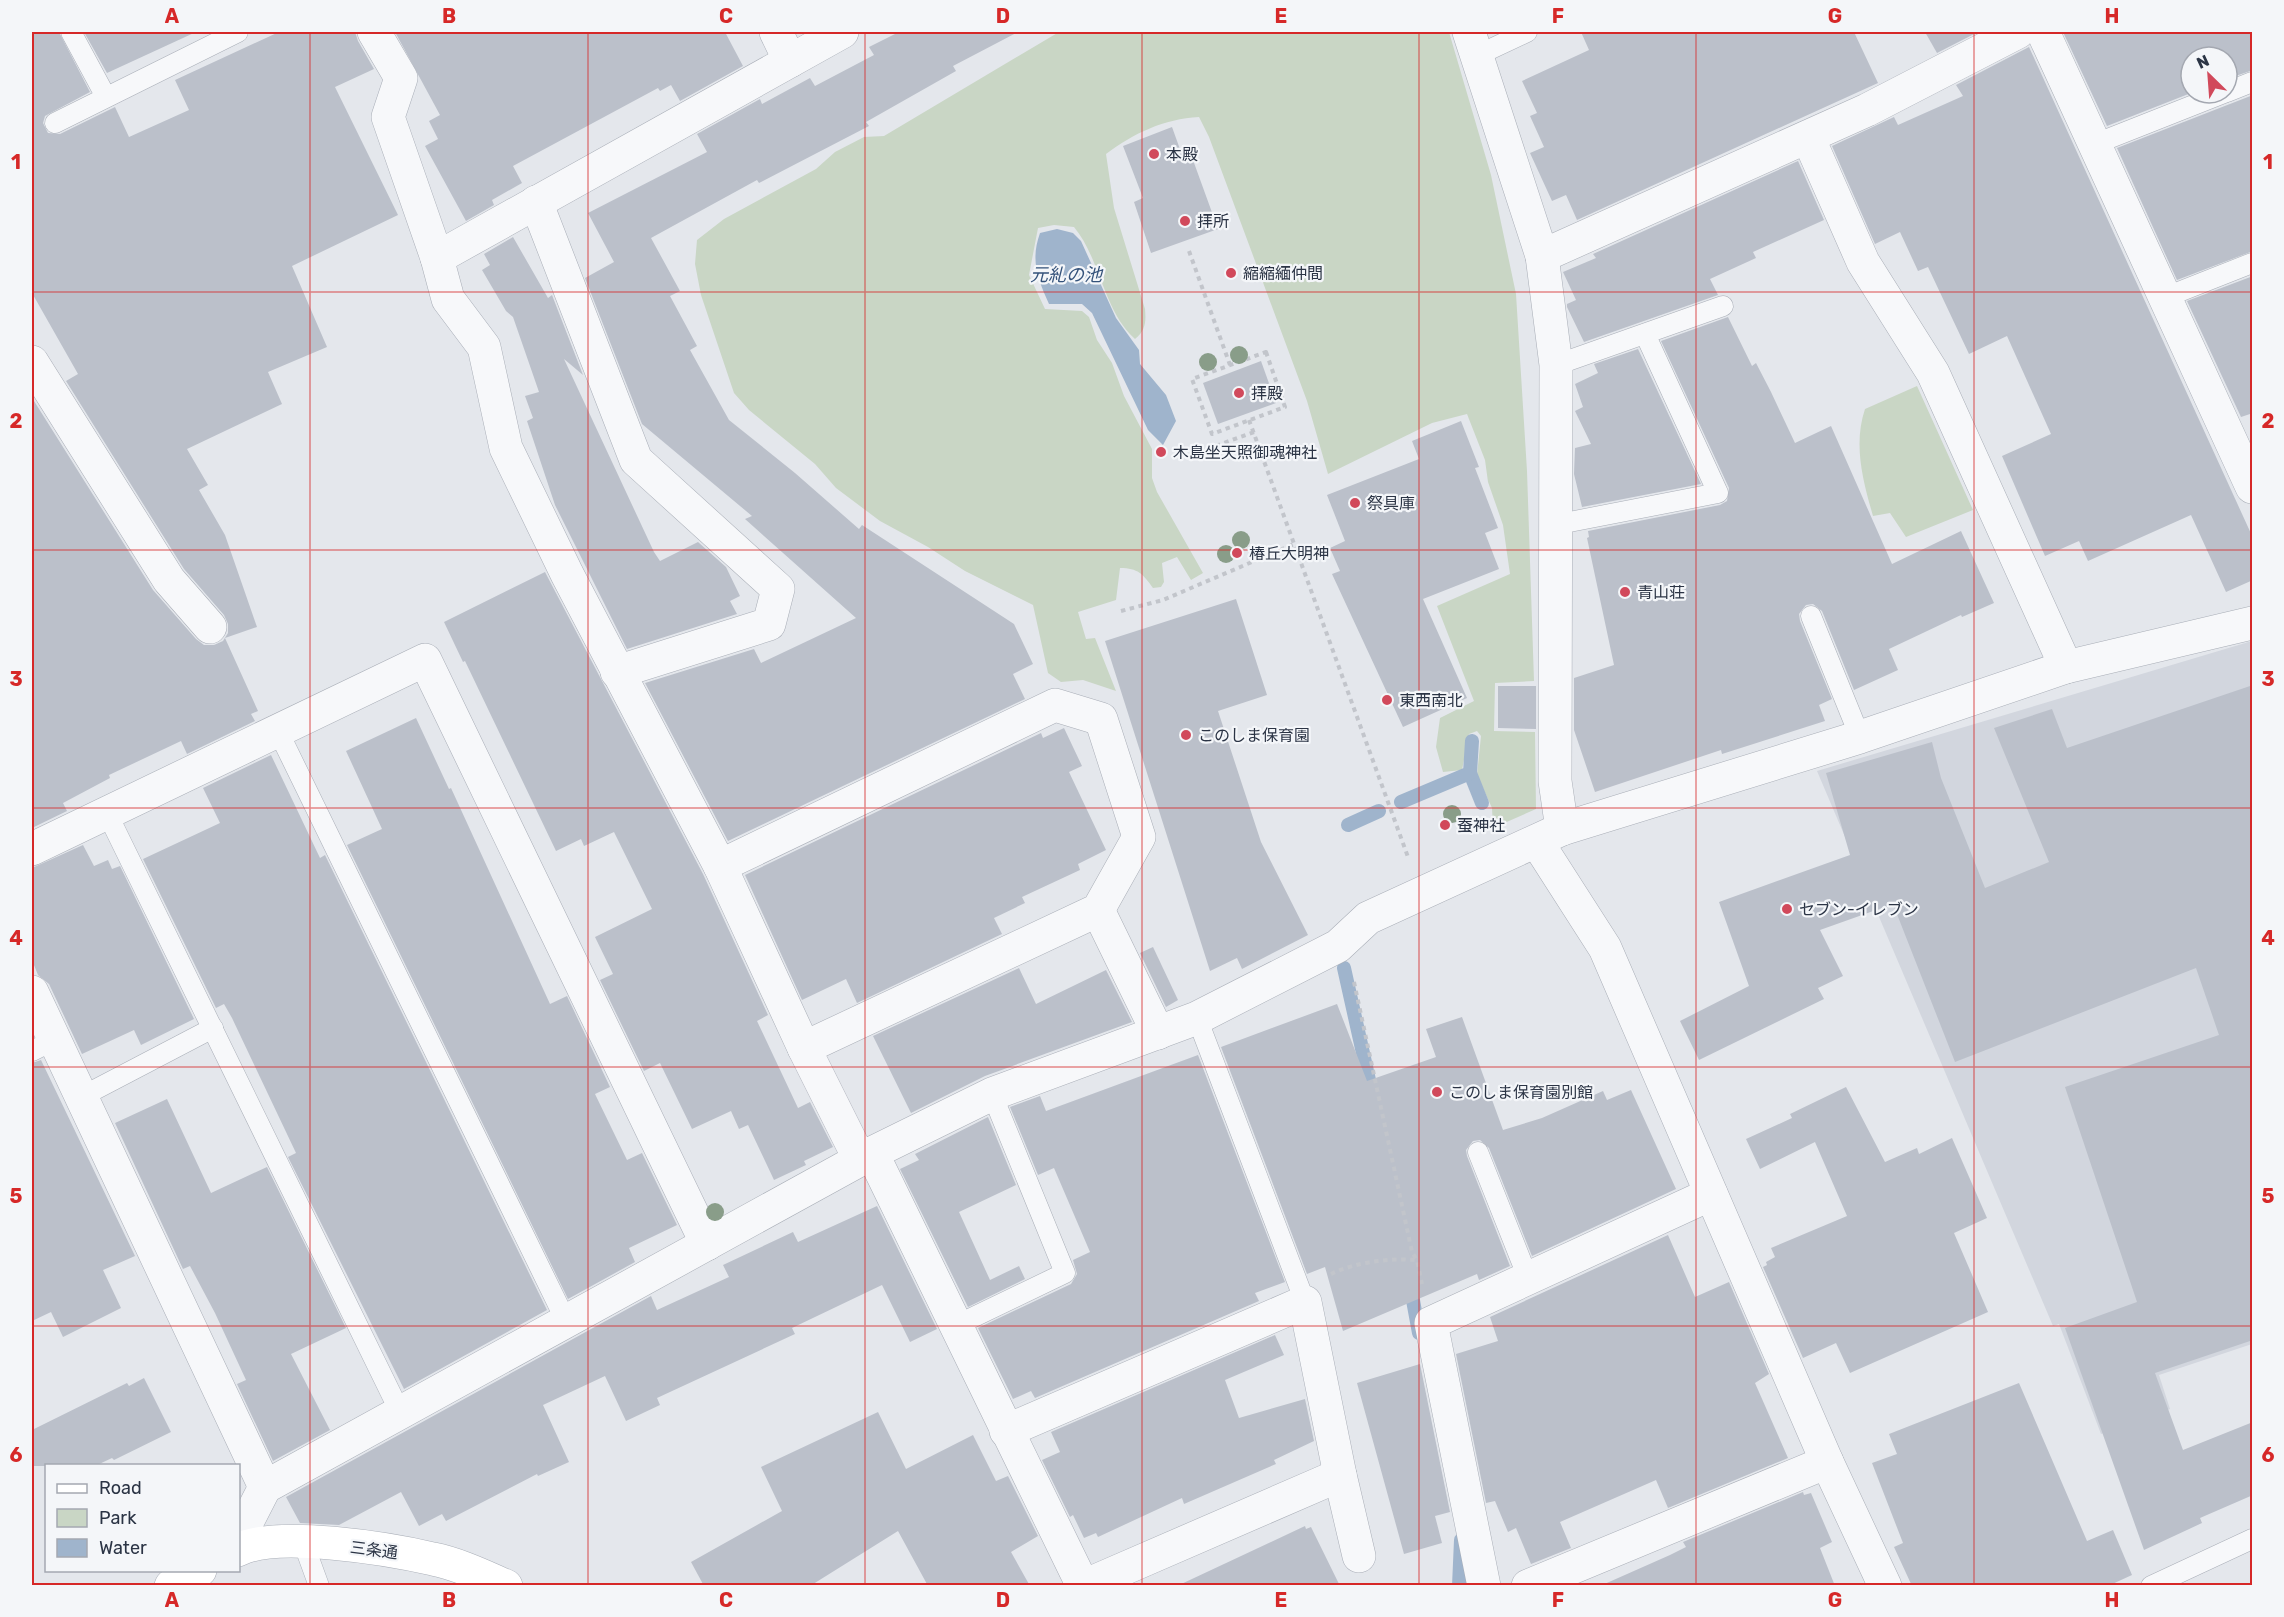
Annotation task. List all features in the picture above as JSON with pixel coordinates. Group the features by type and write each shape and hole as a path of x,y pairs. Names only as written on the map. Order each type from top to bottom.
{"main road":[{"name":"三条通","path":"243,1547 303,1542 379,1549 435,1559 506,1586"},
{"path":"171,1586 196,1572"}],"street":[{"path":"374,32 401,78 388,117 437,258 448,299 484,347 507,448 617,672 720,866 804,1048 866,1156 955,1326 1083,1586 1340,1475"},
{"path":"776,32 790,61"},
{"path":"437,258 842,32"},
{"path":"1542,256 1808,138 2018,32"},
{"path":"2043,32 2166,297 2245,452 2253,487"},
{"path":"1474,43 1542,256 1556,365 1555,782 1549,835 1605,948 1827,1462 1885,1586"},
{"path":"1808,138 1863,262 1933,373 2066,667"},
{"path":"536,202 636,460 778,589 769,624 617,672"},
{"path":"32,362 169,580 210,627"},
{"path":"243,1547 246,1524 265,1487 866,1156 992,1094 1197,1018 1338,946 1368,918 1421,891 1549,835 1860,737 2066,667 2253,623"},
{"path":"32,849 425,660 707,1244"},
{"path":"720,866 1055,705 1101,719 1139,837 1098,910 804,1048"},
{"path":"1098,910 1158,1033"},
{"path":"32,992 43,1046 81,1097 265,1487"},
{"path":"1484,1586 1431,1323 1711,1194"},
{"path":"1006,1431 1303,1296 1359,1556"},
{"path":"1528,1586 1827,1462"}],"lane":[{"path":"71,32 106,97"},
{"path":"55,123 238,32"},
{"path":"1474,43 1527,32"},
{"path":"2095,144 2193,105"},
{"path":"2166,297 2253,263"},
{"path":"1556,365 1724,306"},
{"path":"1554,525 1718,493 1645,334"},
{"path":"1811,616 1860,737"},
{"path":"278,731 566,1321"},
{"path":"107,813 400,1412"},
{"path":"1197,1018 1303,1296"},
{"path":"81,1097 213,1028"},
{"path":"955,1326 1065,1273 992,1094"},
{"path":"1478,1152 1528,1278"},
{"path":"2151,1586 2253,1539"},
{"path":"303,1542 320,1586"}],"path":[{"path":"1189,251 1230,365"},
{"path":"1266,352 1285,407 1249,420 1212,434 1192,379 1266,352"},
{"path":"1249,420 1421,891"},
{"path":"1200,452 1254,432"},
{"path":"1121,611 1163,600 1294,544"},
{"path":"1303,1296 1344,1268 1397,1258 1417,1260 1412,1252 1349,961 1338,946"}],"shaded area":[{"path":"2252,641 2252,1344 2159,1375 2170,1409 2101,1434 2059,1324 2053,1326 1817,771"}],"green space":[{"name":"木島坐天照御魂神社","path":"1059,32 1449,32 1491,175 1516,294 1527,471 1534,681 1495,683 1494,731 1535,732 1536,809 1493,828 1492,808 1477,775 1481,736 1477,731 1469,734 1462,770 1443,772 1436,747 1440,718 1474,701 1437,606 1510,574 1503,525 1488,482 1485,460 1467,414 1432,423 1328,474 1307,401 1209,137 1199,117 1186,118 1150,128 1106,154 1114,208 1145,309 1145,325 1135,339 1116,314 1090,254 1074,227 1054,225 1038,228 1029,275 1045,309 1082,311 1089,317 1097,340 1112,363 1124,396 1152,449 1152,478 1157,492 1203,573 1191,580 1177,557 1162,563 1164,582 1161,587 1153,588 1140,573 1120,568 1116,600 1078,612 1086,639 1095,638 1116,691 1083,680 1061,682 1048,673 1033,605 965,571 928,547 880,521 836,488 815,464 749,410 734,393 701,295 695,264 697,240 724,219 816,169 835,152 864,137 884,136"},
{"path":"1917,386 1973,510 1906,537 1890,513 1873,516 1861,463 1861,422 1865,409"}],"water":[{"name":"元糺の池","path":"1057,229 1073,233 1081,241 1116,318 1139,350 1140,364 1166,395 1176,421 1163,445 1148,430 1092,313 1082,304 1049,304 1037,270 1036,252 1040,233"}],"building":[{"path":"32,32 59,32 90,92 45,116 43,123 48,133 60,134 115,107 129,137 189,110 175,80 279,32 355,32 374,69 335,87 398,215 292,266 327,347 268,372 282,404 187,449 208,485 199,490 225,535 257,627 225,638 258,711 251,714 255,721 187,754 181,741 109,775 110,778 63,803 67,811 32,828 32,403 34,401 153,590 204,645 214,645 223,641 228,633 228,624 224,615 184,569 66,381 78,374 32,293"},
{"path":"84,32 196,32 107,73"},
{"path":"395,32 725,32 743,66 680,101 671,85 660,91 658,88 513,166 522,183 492,200 494,205 466,221 425,146 438,139 429,121 440,115"},
{"path":"899,32 1018,32 953,66 956,71 866,122 869,126 759,183 757,180 651,238 680,291 670,296 697,346 690,350 729,420 859,529 862,525 1014,624 1033,664 1013,674 1025,699 728,841 645,683 754,649 761,663 856,618 745,519 752,516 642,424 585,278 614,262 588,213 707,152 697,134 760,99 762,104 810,78 815,86 874,55 869,47"},
{"path":"1581,32 1854,32 1878,83 1577,220 1566,195 1552,201 1530,153 1544,147 1530,116 1537,113 1522,81 1589,50"},
{"path":"1925,32 1978,32 1937,53"},
{"path":"2063,32 2253,32 2253,70 2239,75 2239,45 2179,45 2179,98 2107,126"},
{"path":"2029,47 2253,538 2253,580 2226,592 2191,515 2088,561 2079,541 2045,556 2002,456 2051,434 2007,336 1969,354 1928,267 1918,271 1900,232 1875,244 1832,146 1894,117 1898,125 1963,96 1956,85"},
{"path":"2253,95 2253,251 2177,280 2117,148 2227,105 2239,105 2239,100"},
{"path":"1172,127 1181,152 1189,149 1218,229 1151,253 1134,202 1143,198 1123,146"},
{"path":"1798,161 1824,220 1753,252 1756,258 1710,279 1718,295 1584,342 1567,307 1567,304 1576,300 1563,272 1596,258 1593,254"},
{"path":"513,237 548,298 552,295 583,375 564,359 654,552 660,561 698,542 726,567 740,596 730,601 737,614 627,649 555,505 527,421 533,418 525,396 539,392 513,317 506,311 482,270 490,265 484,254"},
{"path":"2253,276 2253,413 2241,417 2187,301"},
{"path":"1728,317 1752,366 1756,363 1795,443 1831,426 1892,564 1961,531 1994,603 1962,617 1961,615 1889,649 1898,670 1854,690 1822,611 1813,604 1806,605 1799,614 1800,621 1832,699 1819,705 1825,721 1722,754 1721,750 1595,792 1574,730 1574,678 1614,665 1587,538 1589,537 1588,531 1720,505 1727,501 1729,488 1661,341"},
{"path":"1638,349 1701,484 1582,507 1574,474 1575,448 1591,444 1575,411 1583,407 1575,384 1598,373 1594,364"},
{"name":"拝殿","path":"1261,361 1276,403 1218,424 1203,383"},
{"path":"1461,421 1479,467 1475,468 1498,528 1485,533 1499,569 1423,599 1467,698 1403,727 1332,574 1340,571 1330,548 1345,541 1327,495 1419,459 1412,441"},
{"path":"545,572 703,874 768,1015 757,1021 798,1108 810,1102 833,1147 804,1161 806,1165 774,1180 748,1125 739,1129 731,1111 692,1129 660,1063 644,1071 600,980 613,974 595,937 652,909 614,832 584,846 581,839 556,851 444,622"},
{"path":"1236,599 1267,695 1218,711 1261,842 1308,935 1242,969 1237,958 1210,971 1105,641"},
{"path":"2253,685 2253,1340 2155,1373 2183,1450 2253,1422 2253,1495 2200,1518 2202,1523 2144,1550 2065,1328 2137,1302 2065,1087 2219,1035 2196,968 1955,1062 1893,904 1820,930 1843,976 1818,988 1824,999 1699,1060 1680,1021 1749,986 1719,902 1850,855 1826,773 1932,742 1941,778 1985,888 2049,862 1994,728 2052,709 2067,748"},
{"path":"1498,686 1536,686 1536,729 1498,728"},
{"path":"416,718 449,789 451,788 550,1004 567,996 610,1087 595,1094 627,1160 642,1153 677,1225 629,1248 635,1262 568,1299 347,845 382,829 346,751"},
{"path":"1064,728 1082,766 1069,772 1106,850 1078,864 1080,870 1022,897 1025,903 994,918 1002,934 857,1003 846,979 802,1000 745,875 1041,733 1043,738"},
{"path":"271,755 320,858 325,855 547,1310 404,1389 288,1157 296,1153 232,1018 224,1004 216,1008 143,859 220,823 203,788"},
{"path":"83,845 94,866 108,860 112,869 120,866 194,1019 141,1045 134,1030 82,1054 49,984 38,975 32,960 32,868"},
{"path":"1153,947 1178,1000 1166,1007 1140,953"},
{"path":"1019,968 1036,1004 1106,970 1132,1022 985,1076 911,1113 873,1036"},
{"path":"1337,1004 1367,1081 1436,1057 1426,1029 1462,1017 1503,1130 1542,1118 1603,1091 1607,1100 1631,1090 1676,1189 1532,1256 1489,1148 1480,1140 1473,1141 1466,1150 1467,1156 1510,1266 1479,1280 1477,1274 1343,1331 1325,1267 1307,1274 1221,1047"},
{"path":"1198,1055 1285,1282 1255,1293 1259,1301 1035,1398 1031,1391 1013,1399 978,1328 1071,1284 1077,1274 1073,1260 1090,1252 1054,1168 1038,1175 1010,1107 1040,1096 1046,1111"},
{"path":"41,1060 135,1256 103,1270 121,1308 63,1337 51,1312 32,1321 32,1063"},
{"path":"1846,1087 1885,1162 1917,1148 1919,1154 1952,1138 1987,1218 1954,1233 1988,1312 1850,1373 1836,1343 1803,1358 1763,1267 1767,1265 1766,1262 1775,1257 1771,1248 1847,1216 1815,1142 1760,1169 1746,1139 1792,1118 1790,1114"},
{"path":"167,1099 211,1193 267,1167 346,1328 291,1354 330,1430 273,1461 237,1384 246,1380 215,1313 190,1266 183,1269 115,1123"},
{"path":"988,1117 1016,1185 959,1212 990,1280 1019,1266 1025,1279 968,1307 900,1169 919,1160 915,1154"},
{"path":"877,1206 937,1329 910,1342 882,1285 792,1328 795,1334 657,1398 660,1405 626,1421 605,1376 543,1405 569,1462 538,1476 537,1474 446,1521 442,1514 419,1526 401,1492 339,1525 300,1523 286,1497 651,1296 657,1310 729,1277 723,1265 793,1232 798,1242"},
{"path":"1668,1235 1695,1297 1729,1282 1769,1374 1755,1383 1788,1458 1668,1508 1656,1480 1560,1522 1571,1548 1531,1564 1516,1528 1508,1532 1495,1501 1486,1503 1456,1354 1498,1341 1490,1317"},
{"path":"1275,1335 1284,1355 1225,1380 1239,1418 1305,1399 1314,1441 1274,1460 1276,1464 1184,1504 1182,1498 1098,1537 1096,1533 1084,1538 1073,1515 1070,1517 1042,1460 1060,1452 1051,1432"},
{"path":"1420,1364 1450,1512 1435,1516 1442,1543 1404,1554 1357,1383"},
{"path":"144,1378 171,1432 114,1460 112,1458 99,1464 32,1466 32,1430 127,1383 129,1386"},
{"path":"2019,1383 2087,1541 2113,1530 2132,1575 2108,1586 1912,1586 1894,1547 1903,1543 1872,1463 1897,1454 1889,1434"},
{"path":"878,1412 906,1469 973,1435 996,1481 1008,1476 1038,1536 1011,1552 1030,1586 928,1586 898,1531 810,1586 704,1586 691,1562 782,1511 761,1467"},
{"path":"1803,1492 1804,1495 1811,1493 1832,1542 1820,1548 1835,1586 1600,1586 1686,1547 1683,1542"},
{"path":"1305,1526 1306,1529 1311,1527 1340,1586 1177,1586"}],"waterway":[{"path":"1401,802 1470,773 1472,741"},
{"path":"1470,773 1482,803"},
{"path":"1348,825 1379,811"},
{"path":"1344,968 1373,1098"},
{"path":"1410,1284 1419,1333"},
{"path":"1459,1586 1461,1540"}],"place":[{"name":"本殿","path":"1154,154"},
{"name":"拝所","path":"1185,221"},
{"name":"縮縮緬仲間","path":"1231,273"},
{"name":"拝殿","path":"1239,393"},
{"name":"木島坐天照御魂神社","path":"1161,452"},
{"name":"祭具庫","path":"1355,503"},
{"name":"椿丘大明神","path":"1237,553"},
{"name":"青山荘","path":"1625,592"},
{"name":"東西南北","path":"1387,700"},
{"name":"このしま保育園","path":"1186,735"},
{"name":"蚕神社","path":"1445,825"},
{"name":"セブン-イレブン","path":"1787,909"},
{"name":"このしま保育園別館","path":"1437,1092"}]}
